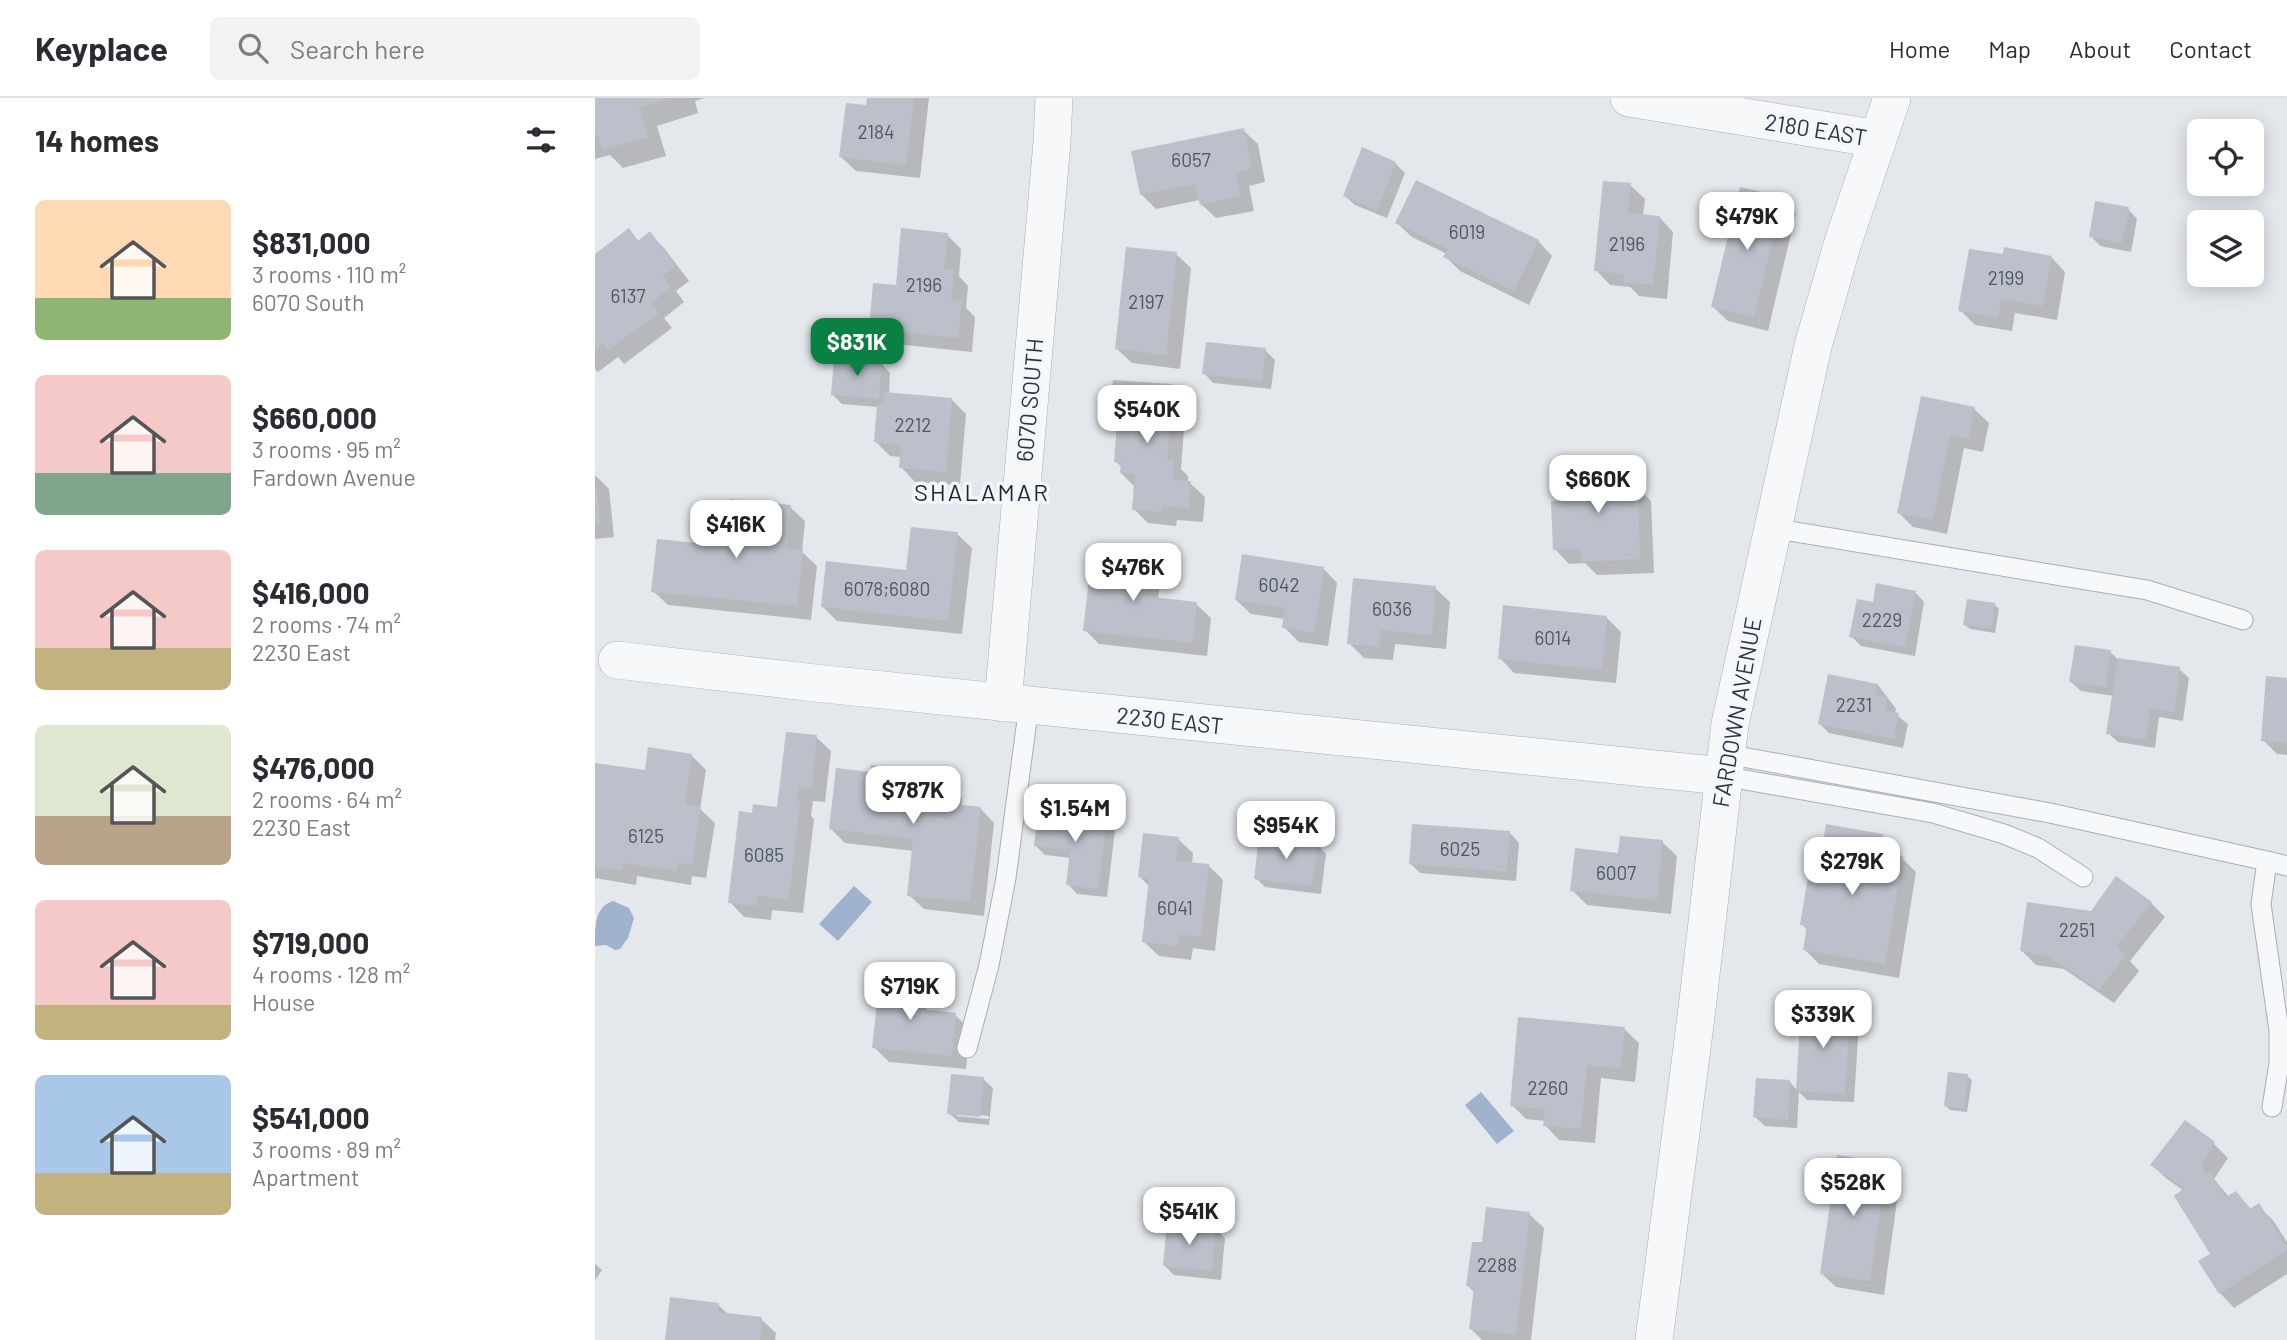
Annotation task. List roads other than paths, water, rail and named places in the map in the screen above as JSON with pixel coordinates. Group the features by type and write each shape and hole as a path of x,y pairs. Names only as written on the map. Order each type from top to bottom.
{"street":[{"name":"6070 SOUTH","path":"1016,704 1054,98"},
{"name":"2180 EAST","path":"1629,98 1878,139"},
{"name":"FARDOWN AVENUE","path":"1654,1340 1697,1009 1724,765 1739,675 1812,346 1843,242 1892,98"},
{"name":"2230 EAST","path":"617,660 1016,704 1724,765"}],"lane":[{"path":"1771,528 2147,590 2243,620"},
{"path":"967,1048 989,965 1006,878 1016,704"},
{"path":"1724,765 2050,813 2287,866"},
{"path":"1724,765 1933,813 2004,834 2038,848 2083,877"},
{"path":"2267,861 2262,904 2279,1031 2279,1064 2272,1107"}],"water":[{"path":"854,886 872,902 838,941 819,924"},
{"path":"613,901 629,908 634,918 628,938 620,949 615,950 606,945 595,946 599,912"},
{"path":"1481,1092 1514,1131 1497,1144 1465,1105"}],"district":[{"name":"SHALAMAR","path":"982,491"}]}
